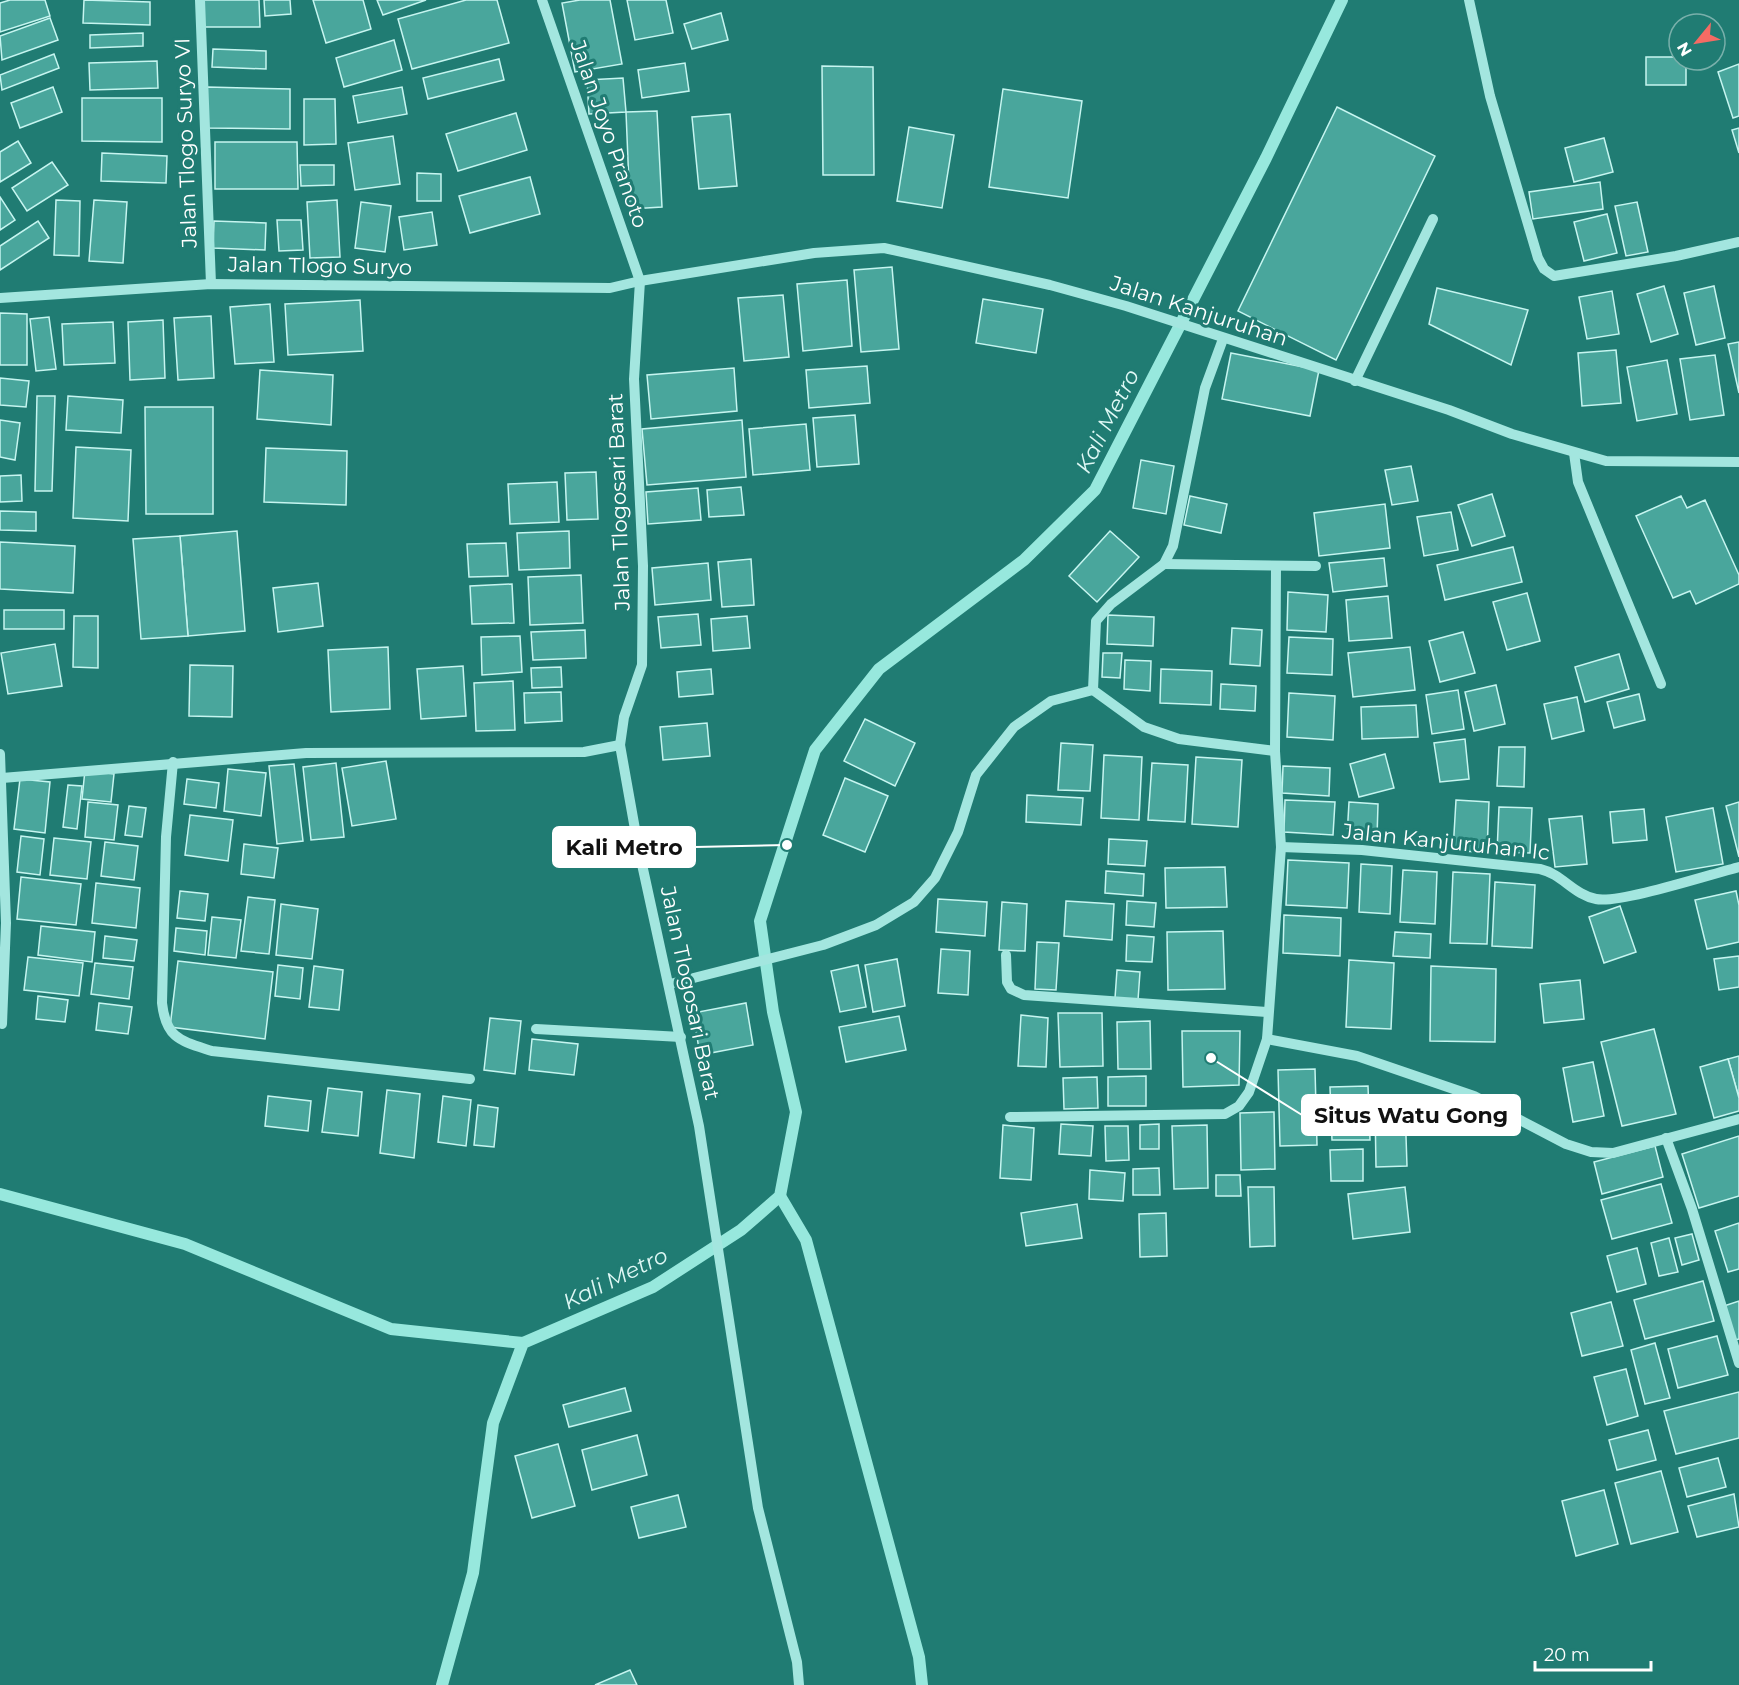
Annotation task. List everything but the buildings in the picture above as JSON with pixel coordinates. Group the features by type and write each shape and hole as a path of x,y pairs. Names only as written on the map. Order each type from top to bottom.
{"street":[{"name":"Jalan Tlogo Suryo VI","path":"200,0 211,284"},
{"name":"Jalan Joyo Pranoto","path":"542,0 640,280"},
{"path":"1469,0 1493,106 1538,258 1544,269 1554,276 1676,256 1739,242"},
{"path":"1355,381 1433,219"},
{"name":"Jalan Kanjuruhan","path":"640,280 814,253 884,248 1050,285 1126,306 1574,453 1606,461 1739,462"},
{"name":"Jalan Tlogo Suryo","path":"0,298 211,284 610,288 640,280"},
{"name":"Jalan Tlogosari Barat","path":"640,280 634,379 643,566 642,665 624,717 620,745 638,846 670,984 699,1126 727,1322 758,1508 797,1662 799,1685"},
{"path":"1093,690 1096,621 1111,604 1164,564 1173,546 1205,388 1223,339"},
{"path":"1574,453 1578,482 1661,684"},
{"path":"1164,564 1316,566"},
{"path":"1010,1117 1225,1114 1239,1106 1249,1092 1267,1039 1267,1012 1281,847 1275,752 1276,566"},
{"path":"1093,690 1116,708 1153,730 1179,738 1275,752"},
{"path":"670,984 823,945 876,925 914,902 936,878 958,832 976,775 1014,727 1051,701 1093,690"},
{"path":"2,778 173,762 306,753 584,752 620,745"},
{"path":"0,754 2,778 2,1024"},
{"path":"173,762 166,837 162,1003 164,1020 171,1033 184,1042 212,1051 470,1079"},
{"name":"Jalan Kanjuruhan Ic","path":"1281,847 1362,850 1540,869 1559,875 1583,894 1608,900 1739,867"},
{"path":"1006,955 1007,982 1011,989 1024,995 1267,1012"},
{"path":"536,1029 681,1037"},
{"path":"1267,1039 1357,1056 1474,1096 1566,1144 1591,1152 1613,1153 1739,1119"},
{"path":"1666,1138 1692,1209 1739,1363"}],"waterway":[{"name":"Kali Metro","path":"442,1685 473,1573 493,1423 523,1343 653,1287 741,1230 780,1196 796,1112 773,1012 760,921 815,750 879,669 1024,560 1095,490 1266,158 1342,0"},
{"path":"0,1194 185,1244 391,1329 523,1343"},
{"path":"780,1196 806,1240 919,1657 922,1685"}],"place":[{"name":"Kali Metro","path":"787,845"},
{"name":"Situs Watu Gong","path":"1211,1058"}]}
